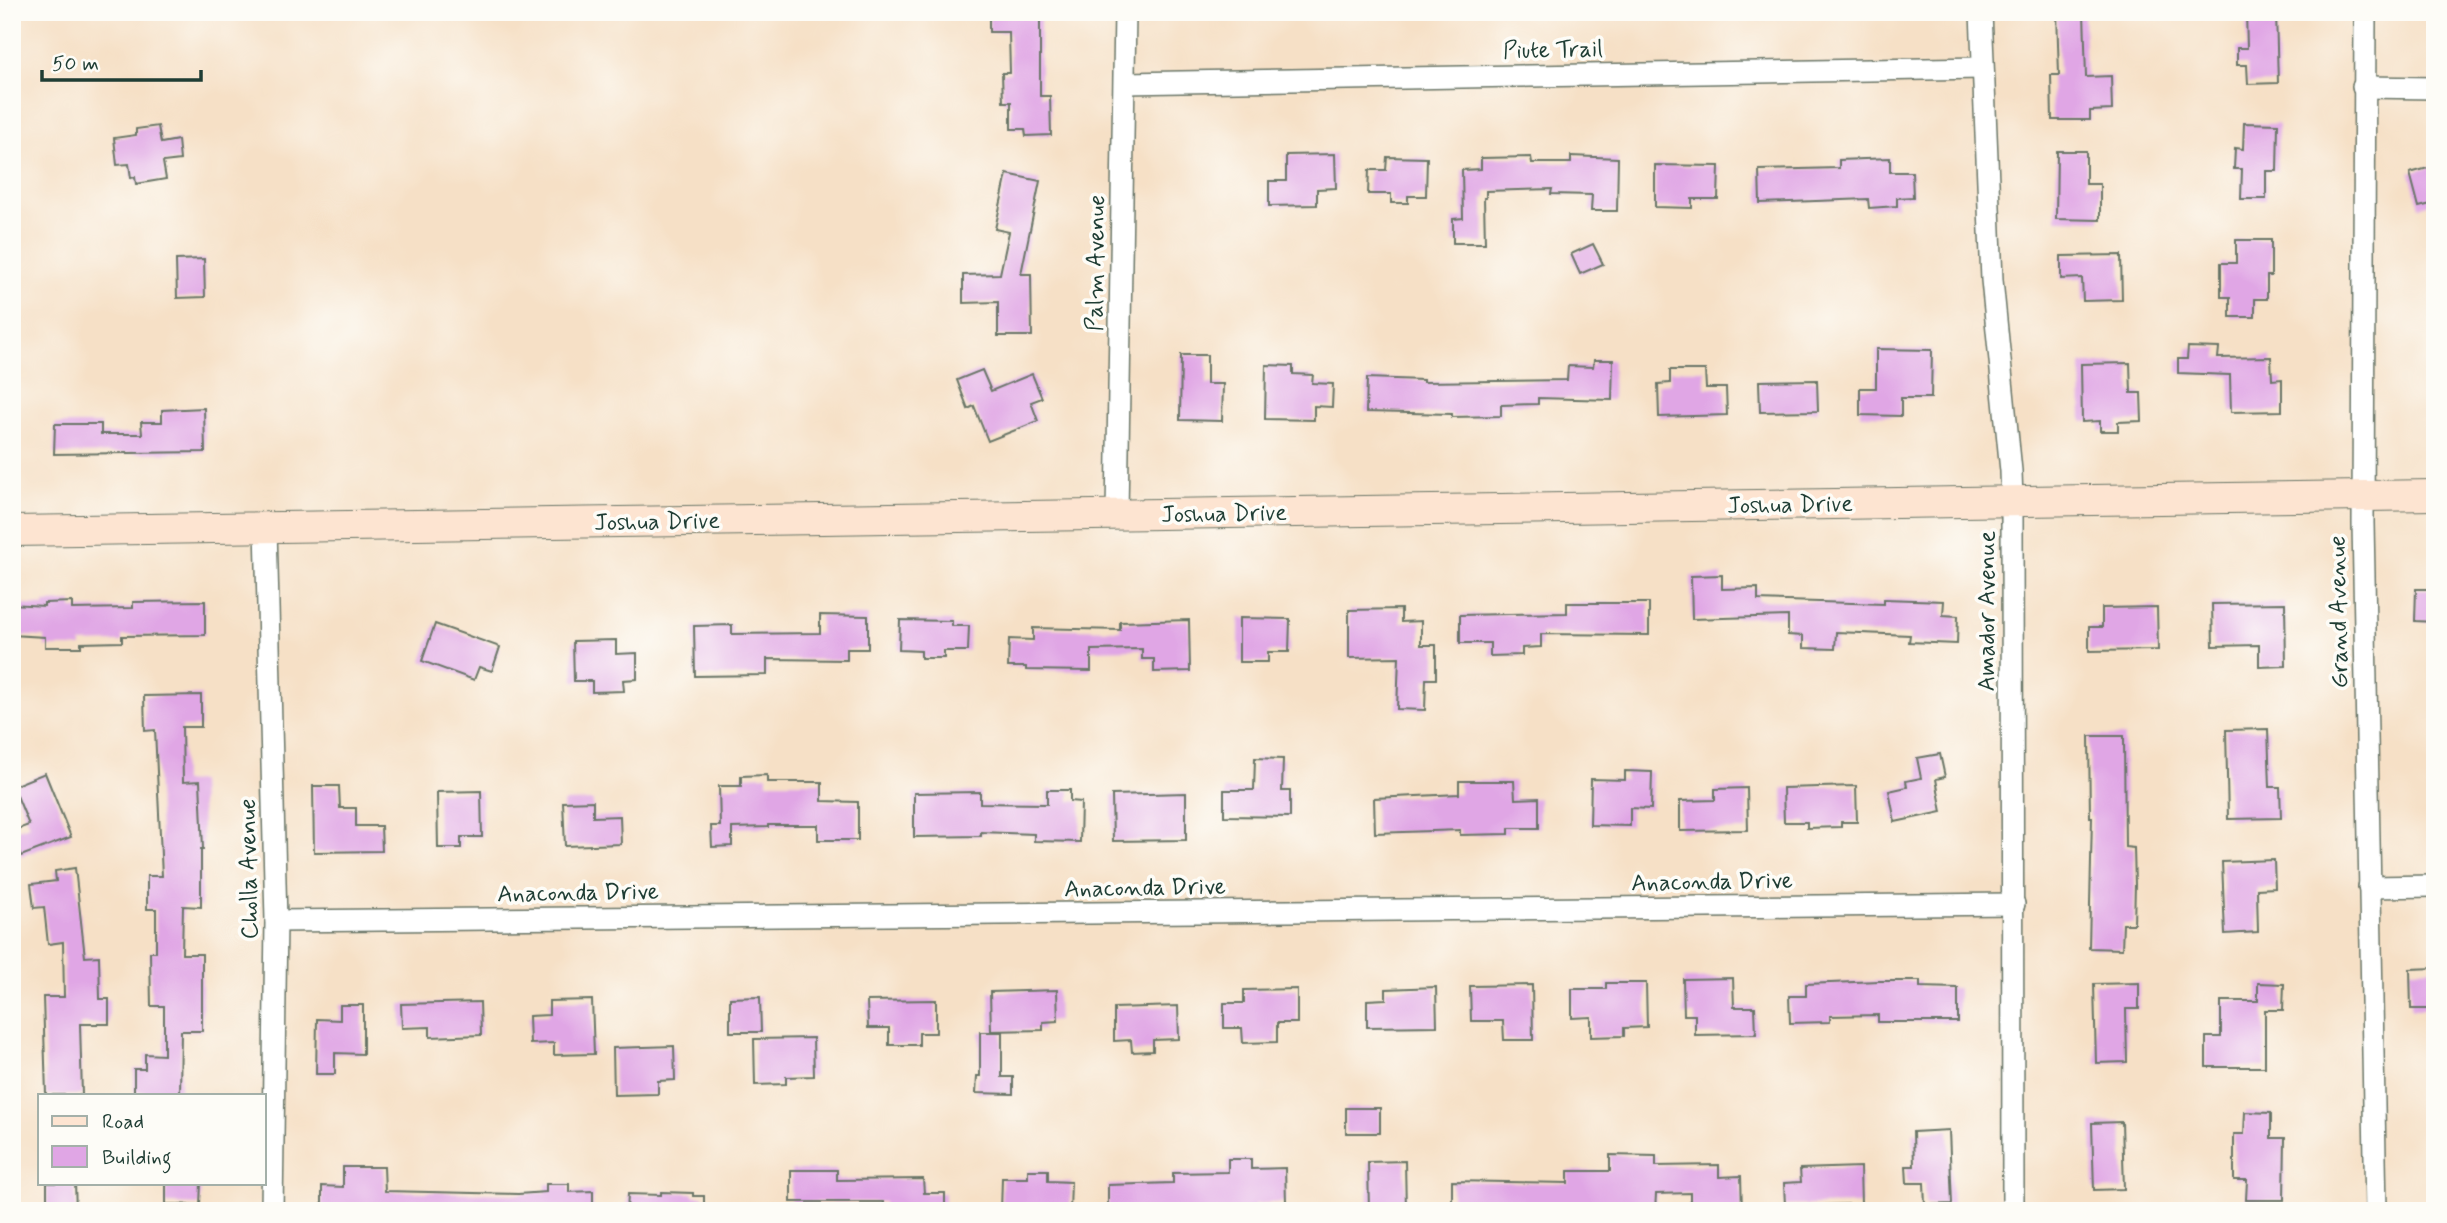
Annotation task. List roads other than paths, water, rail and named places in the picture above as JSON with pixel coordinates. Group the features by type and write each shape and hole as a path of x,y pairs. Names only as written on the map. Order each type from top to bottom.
{"street":[{"name":"Palm Avenue","path":"1117,514 1125,12"},
{"name":"Amador Avenue","path":"1981,12 1992,280 2012,501 2013,1211"},
{"name":"Grand Avenue","path":"2365,12 2363,496 2376,1211"},
{"name":"Piute Trail","path":"1125,83 1982,68"},
{"path":"2363,87 2435,88"},
{"name":"Joshua Drive","path":"12,531 2435,495"},
{"name":"Cholla Avenue","path":"266,527 276,921 272,1211"},
{"path":"2370,887 2435,886"},
{"name":"Anaconda Drive","path":"276,921 2014,904"}]}
